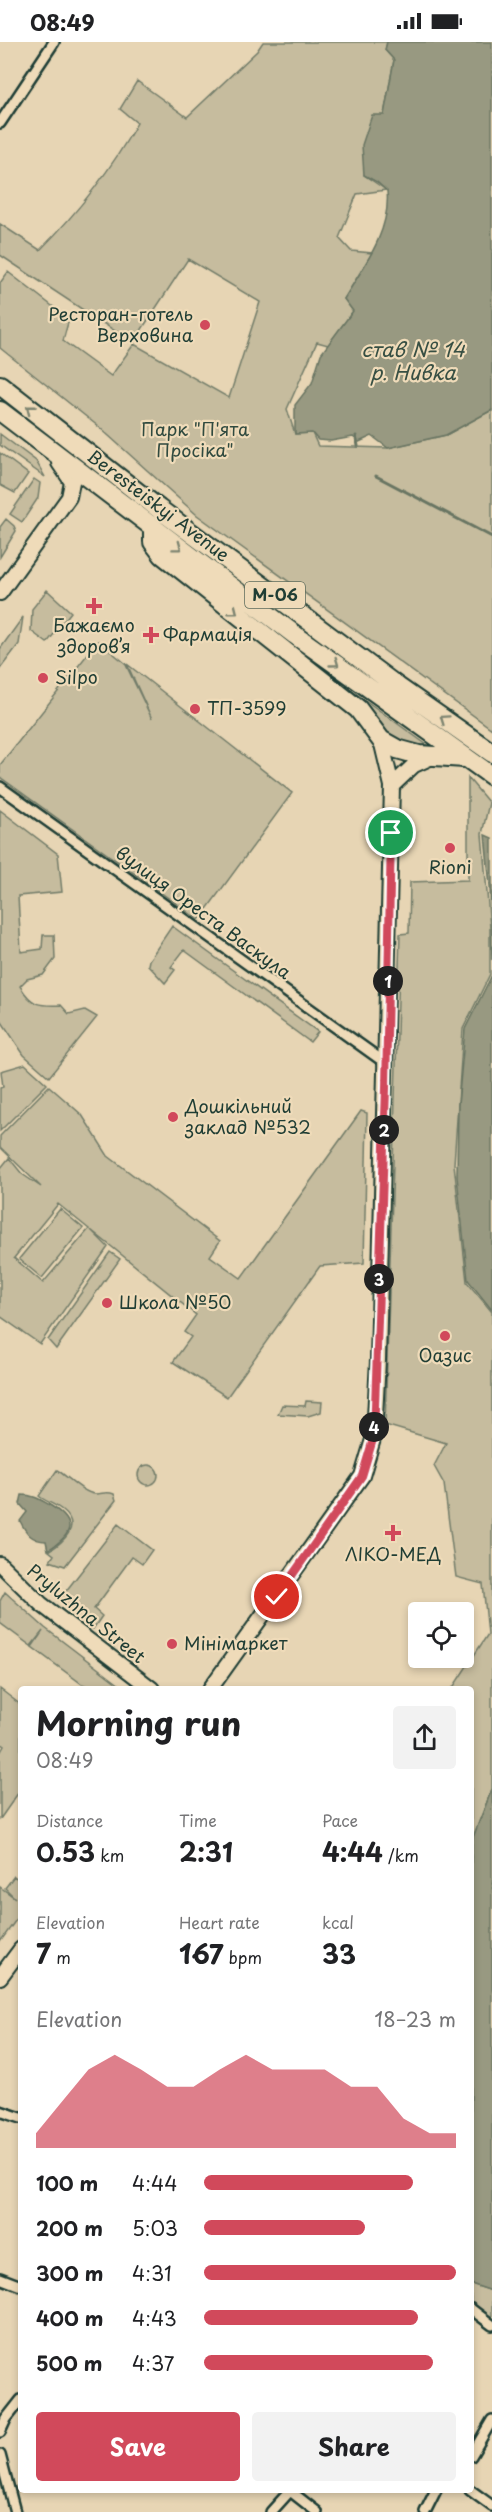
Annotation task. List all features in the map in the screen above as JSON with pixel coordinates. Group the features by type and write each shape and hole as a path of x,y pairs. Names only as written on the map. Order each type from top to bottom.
{"highway":[{"name":"Beresteiskyi Avenue","path":"0,385 398,687 492,753"},
{"name":"Beresteiskyi Avenue","path":"0,411 295,635 489,773"},
{"path":"153,527 153,542 163,555 358,709 381,740 419,755 438,754 468,758"}],"street":[{"path":"0,123 53,42"},
{"path":"0,417 63,467 72,482 69,497 0,593"},
{"path":"69,497 89,488 115,499"},
{"path":"212,1686 356,1486 371,1451 378,1360 392,786 381,740"},
{"path":"392,786 414,765 438,754"},
{"name":"вулиця Ореста Васкула","path":"0,787 387,1064"},
{"name":"Pryluzhna Street","path":"0,1564 41,1604 148,1686"},
{"path":"0,1977 18,1953"},
{"path":"0,2111 18,2117"},
{"path":"0,2278 18,2285"},
{"path":"474,2311 492,2325"},
{"path":"0,2432 6,2418 18,2404"},
{"path":"474,2451 492,2420"},
{"path":"0,2455 15,2512"},
{"path":"272,2512 287,2493"},
{"path":"293,2493 317,2512"},
{"path":"425,2512 434,2493"},
{"path":"474,2493 492,2506"}],"green space":[{"name":"Парк \"П'ята Просіка\"","path":"263,42 387,42 385,50 394,60 384,115 364,175 386,190 357,194 339,238 351,251 372,253 344,299 353,311 328,345 317,342 287,409 295,434 312,433 318,446 388,448 446,435 492,410 492,729 197,515 99,427 0,348 0,283 8,272 69,319 63,341 111,376 134,344 229,398 260,302 188,259 133,343 0,255 0,224 40,250 93,190 137,123 120,109 137,81 187,117 257,51"},
{"path":"0,434 36,461 45,477 0,445"},
{"path":"0,453 28,474 15,493 0,485"},
{"path":"34,479 40,483 38,498 22,522 10,514"},
{"path":"6,519 16,531 0,557 0,527"},
{"path":"47,590 71,612 47,643 31,631 32,609"},
{"path":"23,617 19,644 0,669 0,649"},
{"path":"98,641 125,663 152,719 127,664 292,793 199,920 0,777 0,765"},
{"path":"322,669 427,745 421,747 393,740"},
{"path":"468,778 489,803 482,834 490,928 490,974 463,1029 454,1164 467,1282 492,1312 492,1789 474,1835 474,1686 454,1686 466,1668 474,1668 474,1655 488,1634 483,1584 456,1577 444,1484 434,1466 446,1443 385,1425 400,934 409,933 410,882 468,880"},
{"path":"0,810 58,854 62,892 18,896 21,952 42,949 43,935 54,935 55,959 43,975 27,979 20,986 32,1001 47,1005 61,1005 69,1014 85,1010 97,1017 49,1077 24,1055 0,1019"},
{"path":"172,926 318,1032 310,1042 184,950 171,967 175,970 165,983 148,965"},
{"path":"25,1064 47,1084 0,1131 0,1088 3,1087 1,1071"},
{"path":"49,1086 82,1115 108,1156 220,1241 210,1256 241,1278 361,1111 367,1113 364,1263 320,1266 227,1397 173,1362 191,1337 184,1332 196,1315 91,1230 108,1247 40,1344 0,1316 0,1169 9,1158 22,1174 41,1187 0,1147 0,1136","holes":["58,1204 89,1229 43,1283 14,1258"]},
{"path":"60,1209 83,1228 42,1278 19,1259"},
{"path":"110,1252 120,1259 56,1349 48,1340"},
{"path":"306,1401 322,1402 321,1412 308,1416 278,1414 282,1405 305,1406"},
{"path":"148,1465 155,1468 158,1475 155,1482 148,1485 141,1482 138,1475 141,1468"},
{"path":"57,1470 85,1491 95,1494 111,1493 114,1494 116,1500 65,1566 50,1561 54,1555 49,1551 65,1538 71,1528 71,1522 60,1509 39,1496"},
{"path":"118,1524 152,1550 142,1564 132,1557 94,1609 102,1616 93,1629 59,1600"},
{"path":"5,1592 45,1628 121,1686 82,1684 32,1647 43,1631 31,1646 0,1623 0,1601"},
{"path":"0,1689 18,1703 18,1793 0,1819 0,1753 4,1746 0,1743"},
{"path":"14,1876 18,1879 18,1917 0,1942 0,1887 15,1898 5,1888"},
{"path":"474,2285 492,2291 492,2320 474,2306"}],"water":[{"name":"став № 14 р. Нивка","path":"387,42 492,42 492,410 446,435 388,448 372,436 359,442 353,437 331,441 318,440 312,433 295,434 295,405 312,383 321,354 353,311 344,299 374,248 385,220 387,191 364,175 362,145 372,115 384,115 394,60 385,50"},
{"path":"485,835 492,838 492,960 490,886"},
{"path":"492,975 492,1310 468,1280 457,1177 458,1105 465,1029"},
{"path":"22,1495 48,1504 68,1522 68,1532 48,1550 46,1541 30,1536 20,1521 27,1512 20,1504"},
{"path":"492,1789 492,2291 474,2285 474,1835"}],"waterway":[{"path":"356,436 358,446"},
{"path":"376,476 492,537"}],"place":[{"name":"Ресторан-готель Верховина","path":"205,325"},
{"name":"Бажаємо здоровʼя","path":"94,606"},
{"name":"Фармація","path":"151,635"},
{"name":"Silpo","path":"43,678"},
{"name":"ТП-3599","path":"195,709"},
{"name":"Rioni","path":"450,848"},
{"name":"Дошкільний заклад №532","path":"173,1117"},
{"name":"Школа №50","path":"107,1303"},
{"name":"Оазис","path":"445,1336"},
{"name":"ЛІКО-МЕД","path":"393,1533"},
{"name":"Мінімаркет","path":"172,1644"}],"route":[{"path":"277,1597 362,1476 374,1436 386,1088 391,833"}]}
